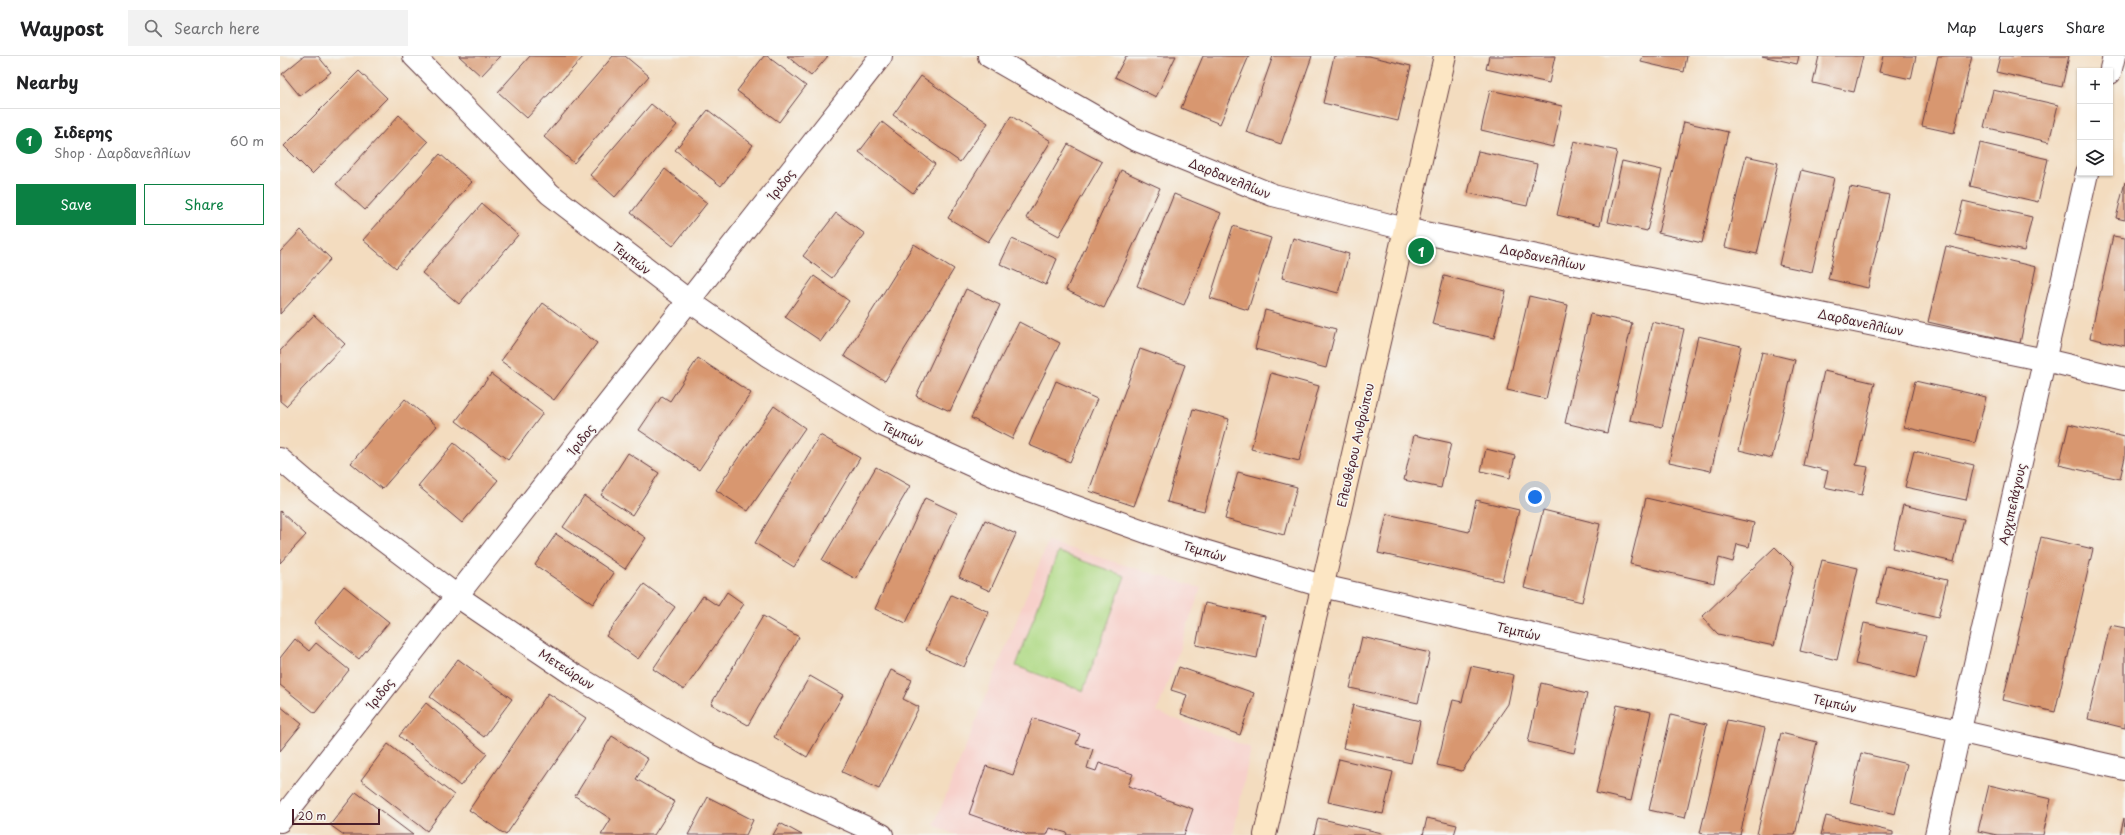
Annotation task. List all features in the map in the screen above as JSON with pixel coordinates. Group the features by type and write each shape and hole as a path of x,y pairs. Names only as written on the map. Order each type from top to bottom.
{"street":[{"name":"Τεμπών","path":"414,56 550,194 689,301 767,355 883,425 1015,485 1174,542 1322,586 2125,769"},
{"name":"Ίριδος","path":"280,821 881,56"},
{"name":"Δαρδανελλίων","path":"989,56 1132,138 1273,196 1405,229 2044,360 2125,379"},
{"name":"Ελευθέρου Ανθρώπου","path":"1265,835 1445,56"},
{"path":"2111,68 2114,56"},
{"name":"Αρχιπελάγους","path":"1936,835 2086,176"},
{"name":"Μετεώρων","path":"280,459 314,488 457,596 571,673 704,753 882,835"}],"shaded area":[{"path":"1048,542 1201,588 1157,712 1251,748 1233,835 955,835 934,825"}],"green space":[{"path":"1058,552 1125,576 1083,691 1016,666"}],"building":[{"path":"304,56 318,56 331,72 300,96 282,74"},
{"path":"459,56 500,56 481,76"},
{"path":"530,56 584,56 527,118 498,92"},
{"path":"613,56 625,56 649,76 574,163 544,137"},
{"path":"764,56 767,56 806,86 779,122 737,91"},
{"path":"787,56 828,56 811,76"},
{"path":"1126,56 1176,56 1156,97 1115,77"},
{"path":"1203,56 1249,56 1220,124 1181,108"},
{"path":"1273,56 1312,56 1281,144 1246,132"},
{"path":"1334,56 1369,56 1411,66 1398,121 1323,103"},
{"path":"1489,56 1555,56 1549,83 1486,69"},
{"path":"1643,56 1687,56 1684,72 1641,62"},
{"path":"1762,56 1799,56 1797,64"},
{"path":"1819,56 1863,56 1854,92 1813,83"},
{"path":"1883,56 1916,56 1911,79 1879,72"},
{"path":"1938,56 1972,56 1954,133 1922,126"},
{"path":"2000,56 2069,56 2062,87 1996,72"},
{"path":"359,71 387,98 312,174 284,146"},
{"path":"921,76 988,123 960,162 893,115"},
{"path":"1490,90 1562,106 1553,147 1481,130"},
{"path":"1993,90 2058,105 2049,142 1984,127"},
{"path":"651,104 677,125 615,197 590,175"},
{"path":"708,110 753,145 721,186 675,150"},
{"path":"399,115 428,142 365,210 336,184"},
{"path":"1011,116 1051,141 988,242 948,218"},
{"path":"882,122 935,164 913,193 859,152"},
{"path":"1684,122 1728,132 1702,243 1658,233"},
{"path":"1574,141 1617,151 1600,225 1557,215"},
{"path":"1980,143 2048,159 2038,202 1970,186"},
{"path":"1068,144 1102,162 1059,236 1026,218"},
{"path":"1478,151 1537,164 1527,206 1468,193"},
{"path":"440,154 472,182 396,268 363,240"},
{"path":"1746,156 1778,163 1757,254 1725,247"},
{"path":"1622,161 1662,170 1647,231 1608,222"},
{"path":"665,169 707,203 673,246 631,213"},
{"path":"1121,170 1160,188 1104,308 1066,290"},
{"path":"1801,170 1834,178 1812,272 1779,265"},
{"path":"2125,182 2125,220 2116,218"},
{"path":"1850,187 1889,195 1868,288 1828,279"},
{"path":"1174,194 1221,213 1184,305 1137,286"},
{"path":"1963,201 2032,217 2024,251 1955,235"},
{"path":"482,204 518,235 459,304 422,273"},
{"path":"836,213 865,234 832,278 803,256"},
{"path":"1233,226 1271,238 1248,310 1210,298"},
{"path":"301,230 331,259 280,314 280,252"},
{"path":"2113,236 2125,238 2125,346 2090,338"},
{"path":"1293,238 1349,254 1338,293 1282,278"},
{"path":"1012,239 1057,259 1046,285 1000,264"},
{"path":"914,244 954,269 885,381 844,356"},
{"path":"1946,246 2036,267 2020,343 1928,322"},
{"path":"814,276 849,301 821,341 785,317"},
{"path":"1444,276 1506,291 1494,338 1432,324"},
{"path":"966,289 1000,305 950,411 916,396"},
{"path":"1529,296 1568,305 1546,399 1507,390"},
{"path":"543,303 597,343 554,400 501,361"},
{"path":"1265,310 1336,329 1326,368 1255,349"},
{"path":"1590,314 1632,323 1607,433 1565,423"},
{"path":"314,315 345,344 286,406 280,401 280,351"},
{"path":"1019,322 1060,343 1012,439 971,418"},
{"path":"1652,322 1684,329 1662,427 1630,420"},
{"path":"1698,336 1741,346 1711,471 1669,462"},
{"path":"1140,349 1185,365 1134,506 1089,491"},
{"path":"1762,352 1795,360 1772,458 1739,450"},
{"path":"698,358 751,393 699,470 639,430 662,396 670,401"},
{"path":"1824,371 1875,383 1856,465 1868,467 1862,495 1824,487 1828,471 1803,465"},
{"path":"1271,373 1319,386 1299,461 1251,449"},
{"path":"491,374 543,413 508,460 456,421"},
{"path":"1056,381 1097,399 1070,462 1029,445"},
{"path":"1915,381 1986,397 1975,443 1904,427"},
{"path":"405,399 437,426 382,489 351,463"},
{"path":"774,406 805,428 748,511 716,490"},
{"path":"1193,409 1229,419 1204,511 1167,502"},
{"path":"2069,424 2125,437 2125,457 2120,479 2059,465"},
{"path":"820,435 860,458 794,567 755,543"},
{"path":"1414,435 1451,443 1441,488 1404,480"},
{"path":"454,443 498,480 462,523 418,486"},
{"path":"1486,449 1515,456 1510,478 1481,471"},
{"path":"1914,451 1974,465 1966,500 1905,487"},
{"path":"628,453 659,473 632,515 601,495"},
{"path":"876,467 910,486 856,579 822,560"},
{"path":"1238,472 1297,487 1284,535 1225,519"},
{"path":"584,496 646,538 625,569 563,527"},
{"path":"925,498 957,513 906,623 875,609"},
{"path":"1646,498 1754,523 1749,547 1737,544 1733,562 1719,558 1714,583 1630,564"},
{"path":"1476,500 1519,510 1502,581 1378,553 1387,514 1469,532"},
{"path":"1903,505 1964,519 1954,562 1893,548"},
{"path":"1543,510 1600,524 1582,602 1524,588"},
{"path":"280,511 306,535 280,563"},
{"path":"985,520 1016,534 990,591 959,577"},
{"path":"556,534 614,573 593,604 535,565"},
{"path":"2041,537 2093,549 2055,712 2003,700"},
{"path":"1775,547 1794,566 1774,646 1718,634 1702,617"},
{"path":"1822,560 1858,568 1837,660 1800,651"},
{"path":"1886,566 1947,580 1938,618 1877,603"},
{"path":"644,584 675,607 638,659 606,636"},
{"path":"344,586 389,622 359,659 314,623"},
{"path":"727,592 744,604 684,690 653,669 703,596 718,606"},
{"path":"951,595 989,612 964,667 926,650"},
{"path":"1205,603 1265,616 1257,658 1196,645"},
{"path":"763,616 799,637 748,725 711,704"},
{"path":"1864,623 1926,636 1916,678 1855,664"},
{"path":"2110,625 2125,628 2125,728 2088,719"},
{"path":"1362,637 1430,653 1418,703 1350,688"},
{"path":"295,639 309,651 316,643 349,670 315,713 280,685 280,658"},
{"path":"458,659 512,699 484,737 430,697"},
{"path":"1471,666 1514,675 1508,704 1462,771 1437,765 1453,700 1462,702"},
{"path":"1179,667 1254,693 1240,735 1181,714 1187,695 1171,690"},
{"path":"891,670 912,680 903,699 919,707 879,789 842,772"},
{"path":"810,676 843,695 807,757 774,737"},
{"path":"1541,683 1587,694 1574,753 1528,742"},
{"path":"548,693 586,718 506,835 469,810"},
{"path":"426,703 487,754 460,786 399,736"},
{"path":"1353,705 1420,721 1411,763 1343,748"},
{"path":"1617,705 1651,712 1631,801 1596,793"},
{"path":"280,706 302,724 280,751"},
{"path":"1671,715 1707,724 1685,818 1649,810"},
{"path":"1033,718 1080,734 1076,744 1093,749 1087,768 1096,771 1099,763 1133,774 1128,786 1193,809 1184,835 1066,835 1067,833 1050,828 1047,835 1028,835 969,814 986,766 1013,775"},
{"path":"1727,720 1765,728 1740,835 1708,835 1700,833"},
{"path":"1781,733 1817,742 1795,835 1757,834"},
{"path":"612,736 648,759 636,779 675,802 654,835 601,835 611,819 575,796"},
{"path":"388,744 454,795 427,831 361,780"},
{"path":"1861,753 1907,764 1895,814 1850,803"},
{"path":"1339,759 1393,772 1383,814 1328,802"},
{"path":"1989,785 2051,799 2043,835 1997,835 1978,831"},
{"path":"356,792 413,835 344,835 330,825"},
{"path":"708,797 753,820 746,835 688,835"},
{"path":"1826,816 1893,832 1893,835 1821,835"},
{"path":"1318,818 1382,833 1381,835 1314,835"},
{"path":"1427,818 1457,825 1454,835 1423,835"},
{"path":"2124,818 2125,835 2120,835"},
{"path":"780,823 802,835 773,835"}],"place":[{"name":"Σιδερης","path":"1421,251"}]}
